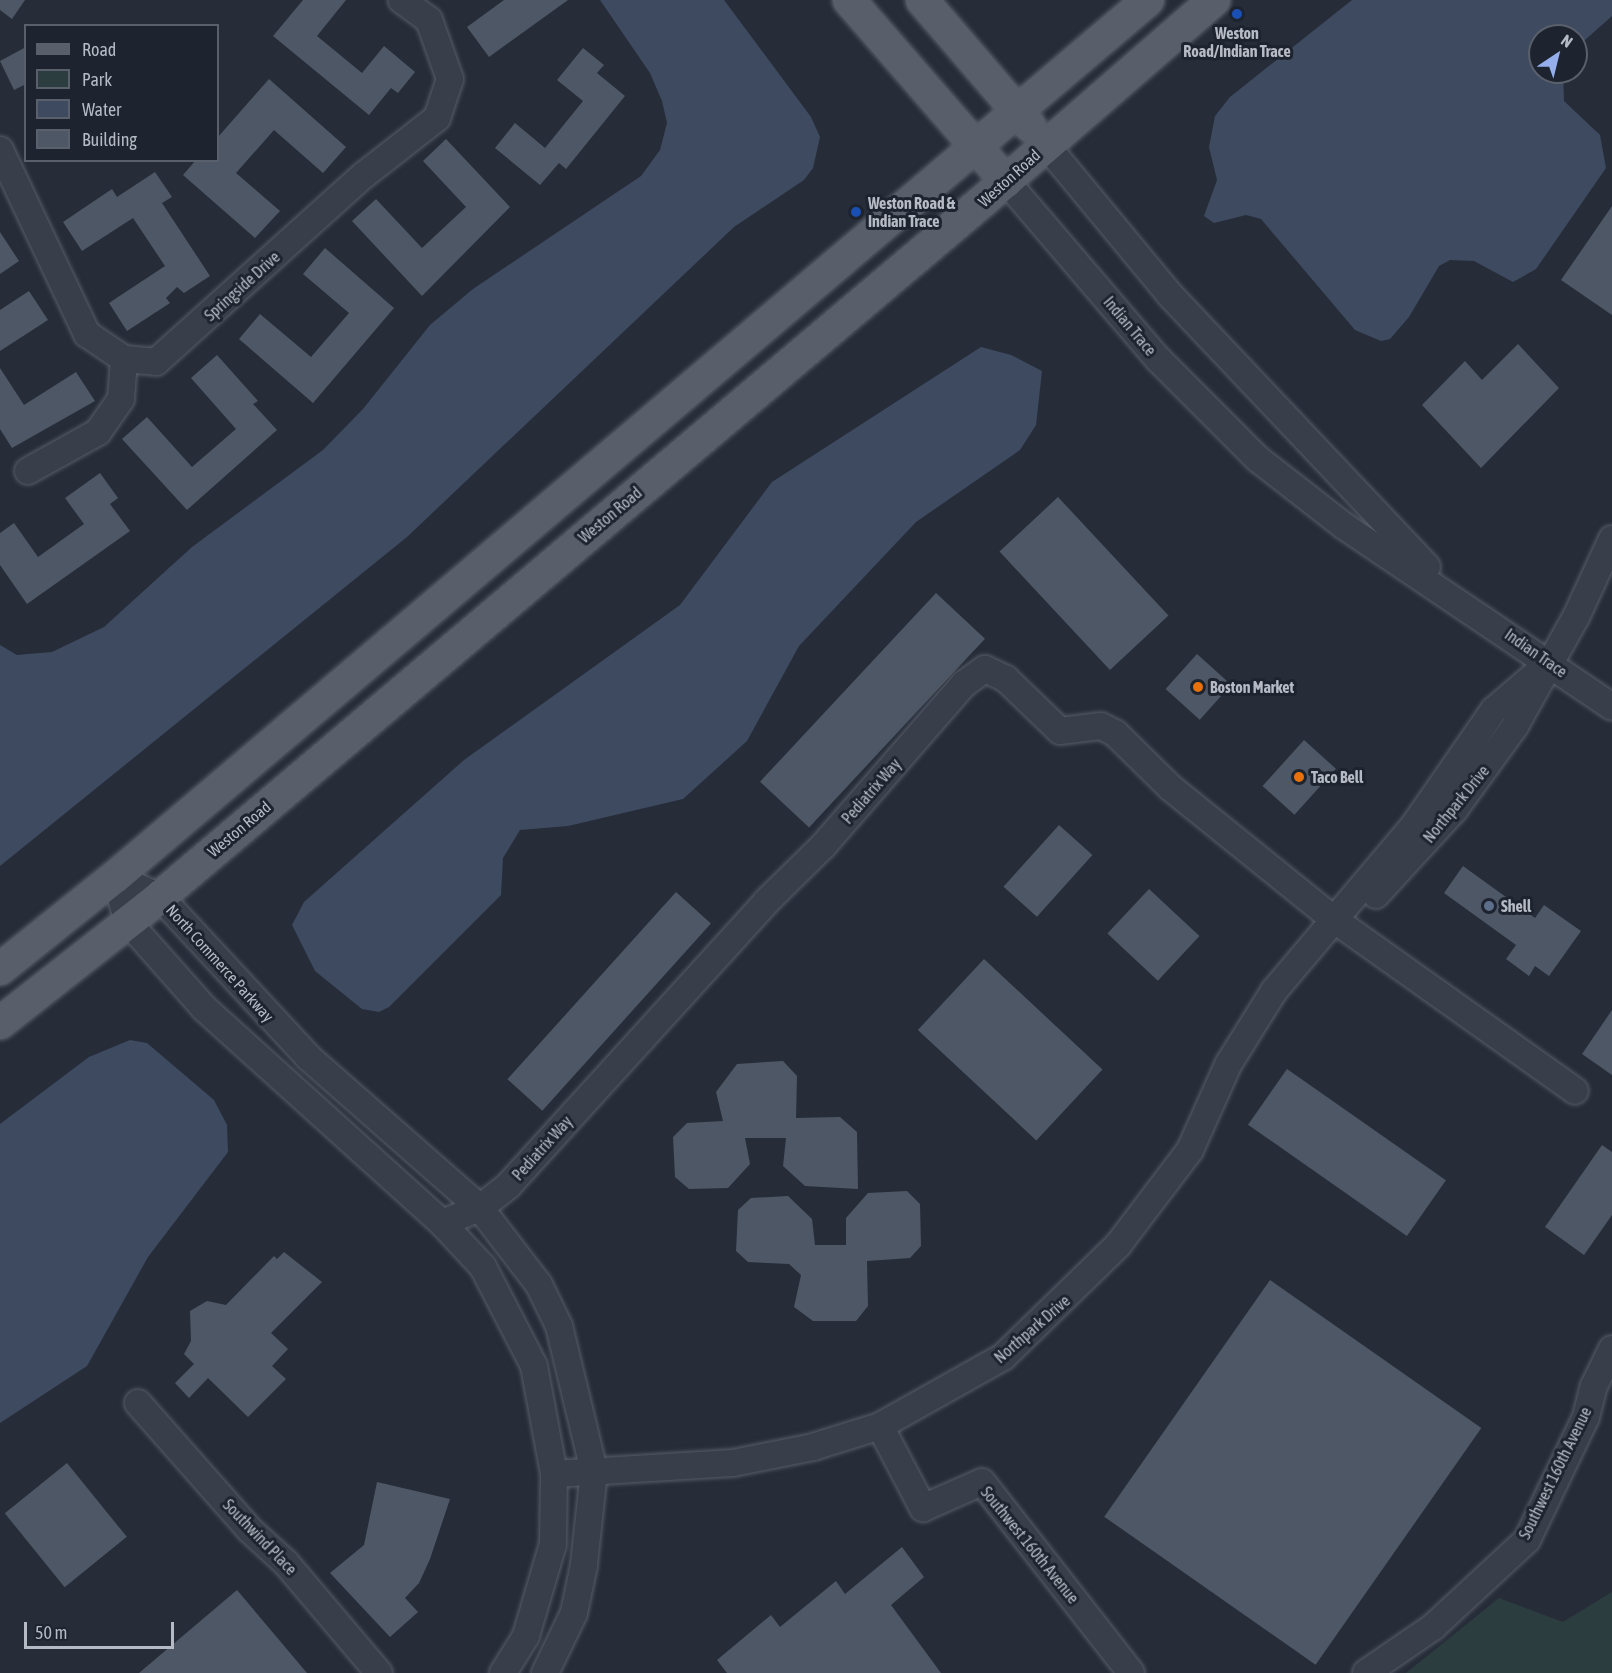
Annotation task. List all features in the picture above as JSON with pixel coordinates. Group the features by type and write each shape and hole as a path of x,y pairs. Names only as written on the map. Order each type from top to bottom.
{"main road":[{"name":"Indian Trace","path":"849,0 1006,181"},
{"name":"Indian Trace","path":"922,0 1046,145"},
{"path":"0,969 115,877 1148,0"},
{"name":"Weston Road","path":"0,1023 160,897 1006,181 1215,0"}],"street":[{"name":"Springside Drive","path":"0,150 87,334 124,359 156,362 364,175 437,118 450,79 429,20 401,0"},
{"name":"Indian Trace","path":"1046,145 1178,304 1459,600"},
{"name":"Indian Trace","path":"1006,181 1159,360 1258,459 1344,526 1459,600 1612,706"},
{"path":"27,471 98,432 121,399 124,359"},
{"name":"Northpark Drive","path":"554,1474 733,1463 813,1447 880,1426 1003,1357 1119,1245 1190,1150 1229,1063 1274,991 1336,921 1415,824 1494,710 1550,662 1612,539"},
{"name":"Pediatrix Way","path":"442,1223 480,1208 508,1186 766,902 823,846 964,684 985,669 1006,679 1060,731 1101,726 1115,734 1171,788 1336,921"},
{"path":"115,877 128,922 260,1062 442,1223 483,1268 534,1366 554,1474 553,1544 526,1636 503,1673"},
{"name":"North Commerce Parkway","path":"115,877 160,897 308,1057 480,1208 539,1285 559,1326 594,1472 584,1565 574,1612 545,1673"},
{"path":"1336,921 1575,1091"},
{"name":"Southwest 160th Avenue","path":"1366,1673 1433,1627 1527,1540 1586,1417 1594,1386 1612,1349"},
{"name":"Southwind Place","path":"138,1403 250,1530 286,1563 379,1673"},
{"name":"Southwest 160th Avenue","path":"880,1426 923,1508 982,1482 1131,1673"}],"green space":[{"path":"1612,1592 1612,1673 1406,1673 1499,1598 1563,1622"}],"water":[{"path":"600,0 724,0 811,117 820,137 813,168 804,180 734,227 407,537 0,866 0,645 17,655 52,652 104,627 192,547 323,450 363,409 430,325 473,289 641,176 660,150 667,123 662,101 650,73"},
{"path":"1352,0 1612,0 1612,16 1588,37 1588,24 1528,24 1528,84 1563,84 1564,101 1600,135 1606,168 1536,269 1513,282 1474,261 1450,260 1439,266 1409,317 1390,339 1381,341 1355,330 1261,219 1246,215 1214,223 1204,216 1217,180 1209,147 1215,116 1230,97"},
{"path":"981,347 1011,355 1042,371 1036,425 1020,450 916,522 799,646 747,741 683,799 568,826 520,830 503,858 501,895 389,1007 379,1012 362,1009 315,971 292,925 304,902 464,760 680,605 772,482"},
{"path":"130,1040 147,1043 214,1100 227,1125 228,1152 148,1257 87,1366 0,1423 0,1124 89,1057"}],"building":[{"path":"0,0 25,0 12,19 0,10"},
{"path":"303,0 346,0 317,36 362,73 384,46 415,72 398,93 391,88 369,115 273,36"},
{"path":"504,0 568,0 489,57 467,27"},
{"path":"24,48 24,85 14,90 0,61"},
{"path":"583,48 604,65 597,73 625,96 566,169 559,163 540,185 495,148 515,123 545,148 583,101 557,80"},
{"path":"269,79 346,147 323,173 274,130 236,173 280,211 255,238 183,175 194,162 219,162 219,136"},
{"path":"446,139 510,207 422,296 352,221 376,199 422,248 466,207 423,161"},
{"path":"155,172 172,197 162,203 210,276 184,293 177,287 166,298 170,303 127,331 109,303 165,266 133,218 82,251 63,222 112,189 117,197"},
{"path":"1612,206 1612,315 1561,280"},
{"path":"0,232 19,261 0,274"},
{"path":"325,248 394,308 313,403 239,339 260,314 311,357 349,313 303,274"},
{"path":"29,291 48,320 0,351 0,310"},
{"path":"1518,344 1559,388 1481,468 1422,405 1465,361 1482,380"},
{"path":"217,355 258,401 253,404 277,430 187,510 122,439 147,417 192,467 236,429 191,378"},
{"path":"0,368 24,405 76,372 95,401 12,448 0,429"},
{"path":"100,473 118,498 110,504 130,531 27,604 0,565 0,533 14,523 38,557 84,524 65,498"},
{"path":"1058,497 1168,615 1110,670 999,552"},
{"path":"936,593 985,639 809,827 760,782"},
{"name":"Boston Market","path":"1197,654 1231,685 1200,720 1166,689"},
{"name":"Taco Bell","path":"1304,740 1336,769 1294,815 1263,786"},
{"path":"1059,825 1092,855 1037,917 1003,887"},
{"path":"1463,866 1535,918 1544,905 1581,931 1549,976 1535,966 1529,976 1506,959 1516,945 1444,893"},
{"path":"1149,889 1199,936 1158,981 1107,934"},
{"path":"676,892 711,923 542,1111 507,1079"},
{"path":"984,959 1102,1069 1036,1140 918,1030"},
{"path":"1612,1010 1612,1075 1582,1054"},
{"path":"783,1061 797,1076 796,1118 840,1117 857,1132 858,1189 805,1186 783,1166 786,1138 745,1138 750,1164 728,1188 689,1189 675,1177 673,1137 687,1123 723,1121 716,1092 737,1064"},
{"path":"1287,1069 1446,1180 1407,1236 1248,1125"},
{"path":"1602,1145 1612,1152 1612,1215 1584,1255 1545,1227"},
{"path":"907,1191 920,1204 921,1246 910,1258 867,1261 868,1306 856,1321 813,1321 794,1307 801,1275 789,1264 748,1262 736,1251 738,1210 751,1198 788,1196 812,1219 815,1245 846,1245 846,1218 868,1193"},
{"path":"284,1252 322,1282 271,1333 288,1349 272,1366 286,1379 248,1417 208,1378 189,1398 175,1383 194,1364 184,1354 191,1341 190,1311 207,1301 226,1305 274,1256 277,1259"},
{"path":"1270,1280 1481,1428 1316,1665 1104,1517"},
{"path":"67,1463 127,1537 65,1587 5,1513"},
{"path":"377,1482 450,1499 430,1559 419,1583 405,1598 418,1612 390,1637 330,1573 364,1545"},
{"path":"902,1547 924,1577 891,1605 941,1673 727,1673 717,1660 771,1615 780,1627 836,1581 845,1594"},
{"path":"237,1590 307,1673 139,1673"}],"place":[{"name":"Weston Road/Indian Trace","path":"1237,14"},
{"name":"Weston Road & Indian Trace","path":"856,212"},
{"name":"Boston Market","path":"1198,687"},
{"name":"Taco Bell","path":"1299,777"},
{"name":"Shell","path":"1489,906"}]}
